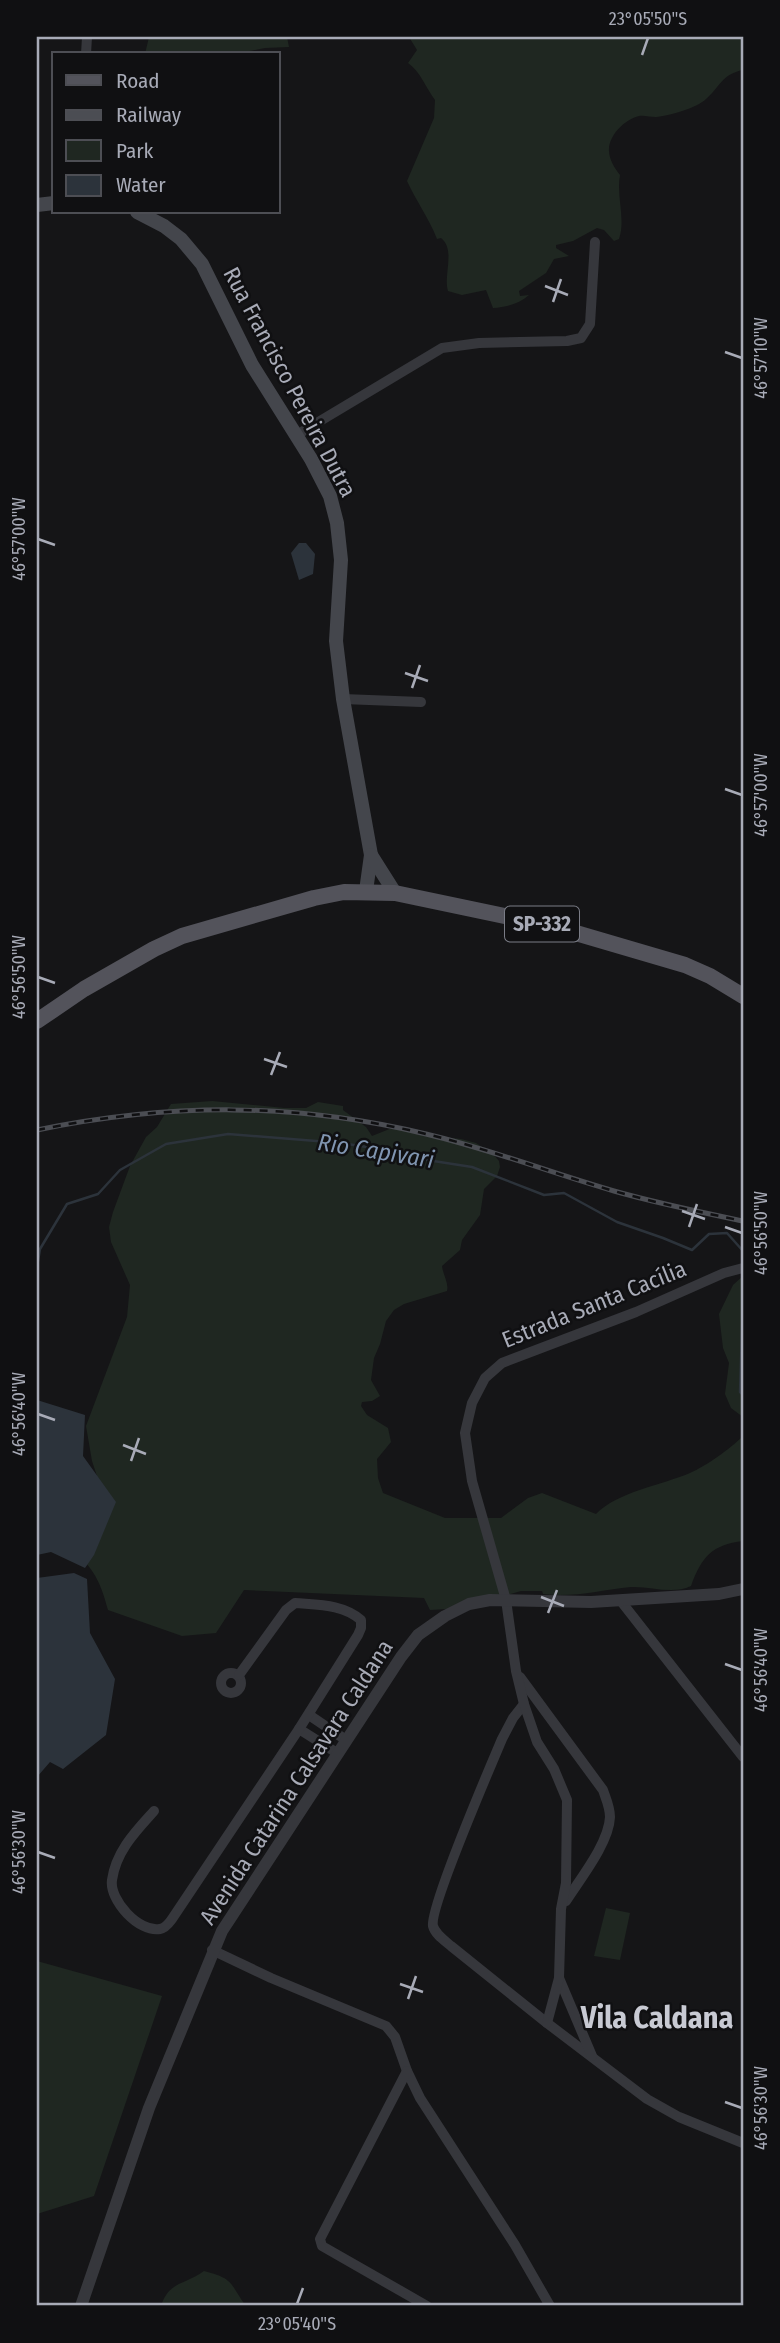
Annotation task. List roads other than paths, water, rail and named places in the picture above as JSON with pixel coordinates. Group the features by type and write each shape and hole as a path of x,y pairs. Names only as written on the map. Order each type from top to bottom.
{"main road":[{"name":"Rua Francisco Pereira Dutra","path":"141,214 181,239 202,264 252,365 330,496 337,523 341,560 336,641 343,699 371,855 366,891"},
{"name":"Rua Francisco Pereira Dutra","path":"371,855 395,893"},
{"name":"SP-332","path":"37,1021 84,989 181,936 331,893 366,891 395,893 552,926 650,954 710,976 743,996"}],"street":[{"path":"295,436 442,348 479,343 567,341 581,338 590,324 595,242"},
{"path":"343,699 421,702"},
{"name":"Estrada Santa Cacília","path":"559,1978 561,1909 566,1883 567,1800 554,1769 537,1742 516,1671 506,1600 472,1481 465,1433 472,1403 485,1378 502,1363 742,1268"},
{"name":"Avenida Catarina Calsavara Caldana","path":"81,2306 149,2108 212,1950 232,1913 418,1635 445,1616 469,1604 490,1600 620,1601 719,1594 743,1589"},
{"path":"620,1601 743,1758"},
{"path":"154,1811 126,1843 112,1881 112,1892 120,1908 150,1928 159,1929 172,1919 309,1714 361,1628 361,1620 352,1612 337,1607 295,1603 289,1606 239,1675"},
{"path":"516,1671 603,1790 609,1804 610,1818 600,1846 561,1909"},
{"path":"524,1703 502,1739 448,1874 435,1910 433,1925 439,1936 647,2099 679,2117 743,2143"},
{"path":"309,1714 346,1740"},
{"path":"299,1729 337,1753"},
{"path":"212,1950 386,2026 395,2037 420,2098 515,2245 550,2306"},
{"path":"547,2023 559,1978"},
{"path":"559,1978 593,2059"},
{"path":"407,2071 320,2239 322,2246 427,2306"}],"water":[{"path":"299,543 306,543 315,554 313,574 299,580 291,553"},
{"path":"37,1400 85,1415 83,1456 116,1502 94,1555 85,1568 51,1552 37,1555"},
{"path":"74,1573 87,1579 90,1633 115,1679 106,1735 63,1769 50,1762 37,1777 37,1578"}],"waterway":[{"name":"Rio Capivari","path":"37,1267 40,1249 67,1204 98,1194 120,1170 166,1144 228,1134 341,1143 472,1167 544,1195 564,1193 617,1222 692,1250 709,1234 727,1233 743,1251"},
{"name":"Rio Capivari","path":"743,1298 740,1392 743,1395"}],"railway":[{"path":"37,1130 86,1121 183,1111 232,1110 328,1116 450,1140 614,1191 743,1221"}],"district":[{"name":"Vila Caldana","path":"657,2018"}]}
